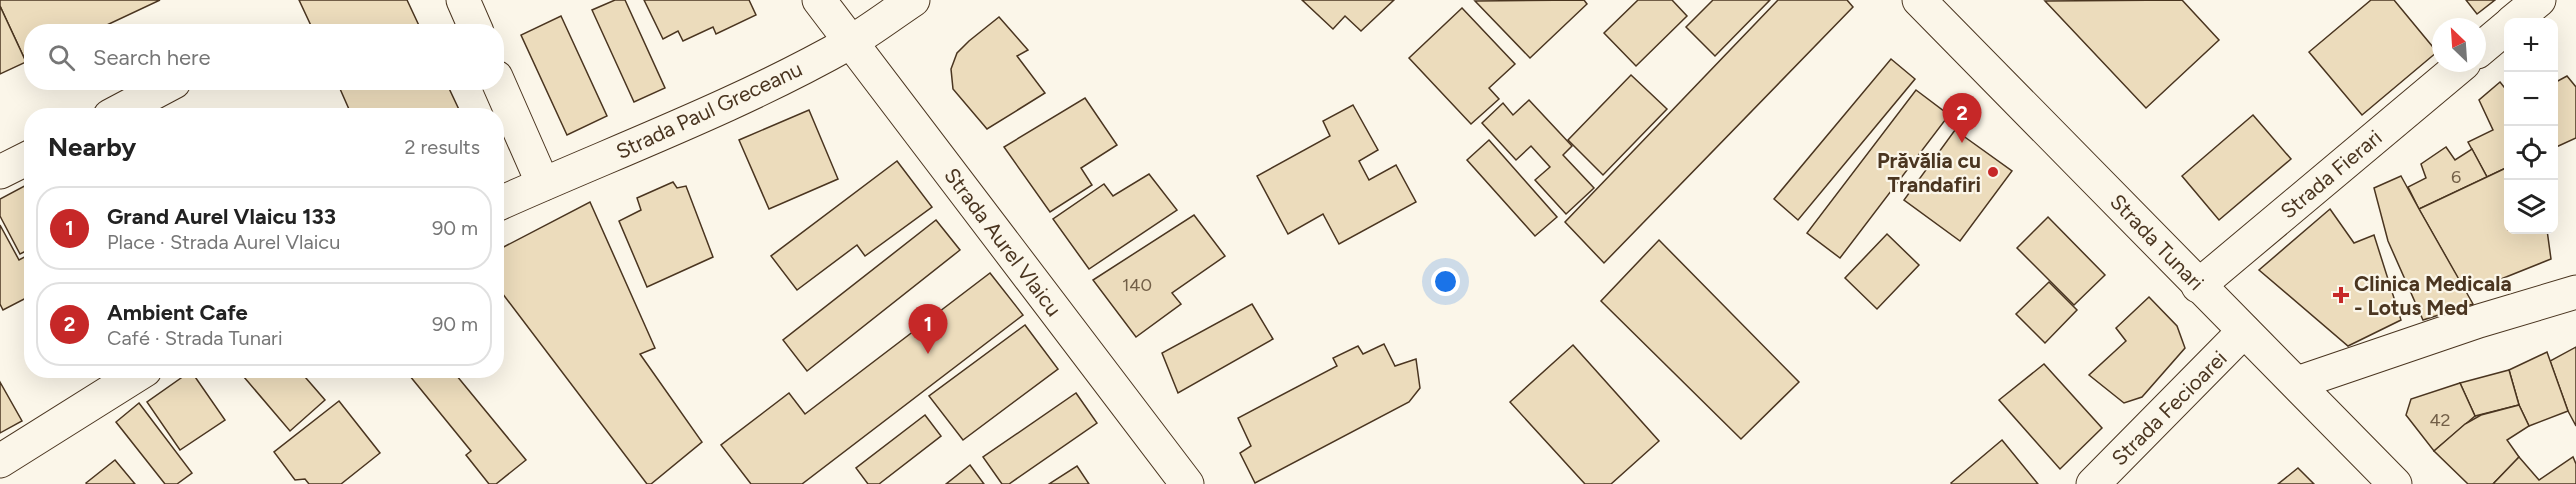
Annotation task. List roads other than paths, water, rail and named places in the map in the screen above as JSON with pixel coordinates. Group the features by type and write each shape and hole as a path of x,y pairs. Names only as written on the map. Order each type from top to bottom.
{"street":[{"path":"463,0 474,24"},
{"name":"Strada Aurel Vlaicu","path":"819,0 1187,484"},
{"name":"Strada Paul Greceanu","path":"504,201 709,113 851,42 913,0"},
{"name":"Strada Tunari","path":"1919,0 2395,484"},
{"path":"2517,18 2539,0"},
{"path":"2486,44 2504,29"},
{"name":"Strada Fierari","path":"2198,286 2453,72"},
{"path":"125,108 159,90"},
{"path":"502,90 543,184"},
{"path":"0,172 24,160"},
{"path":"2296,383 2479,321 2576,292"},
{"name":"Strada Fecioarei","path":"2093,484 2244,331"},
{"path":"0,461 132,378"}],"place":[{"name":"Ambient Cafe","path":"1962,143"},
{"name":"Prăvălia cu Trandafiri","path":"1993,172"},
{"name":"Clinica Medicala - Lotus Med","path":"2341,295"},
{"name":"Grand Aurel Vlaicu 133","path":"928,354"}]}
